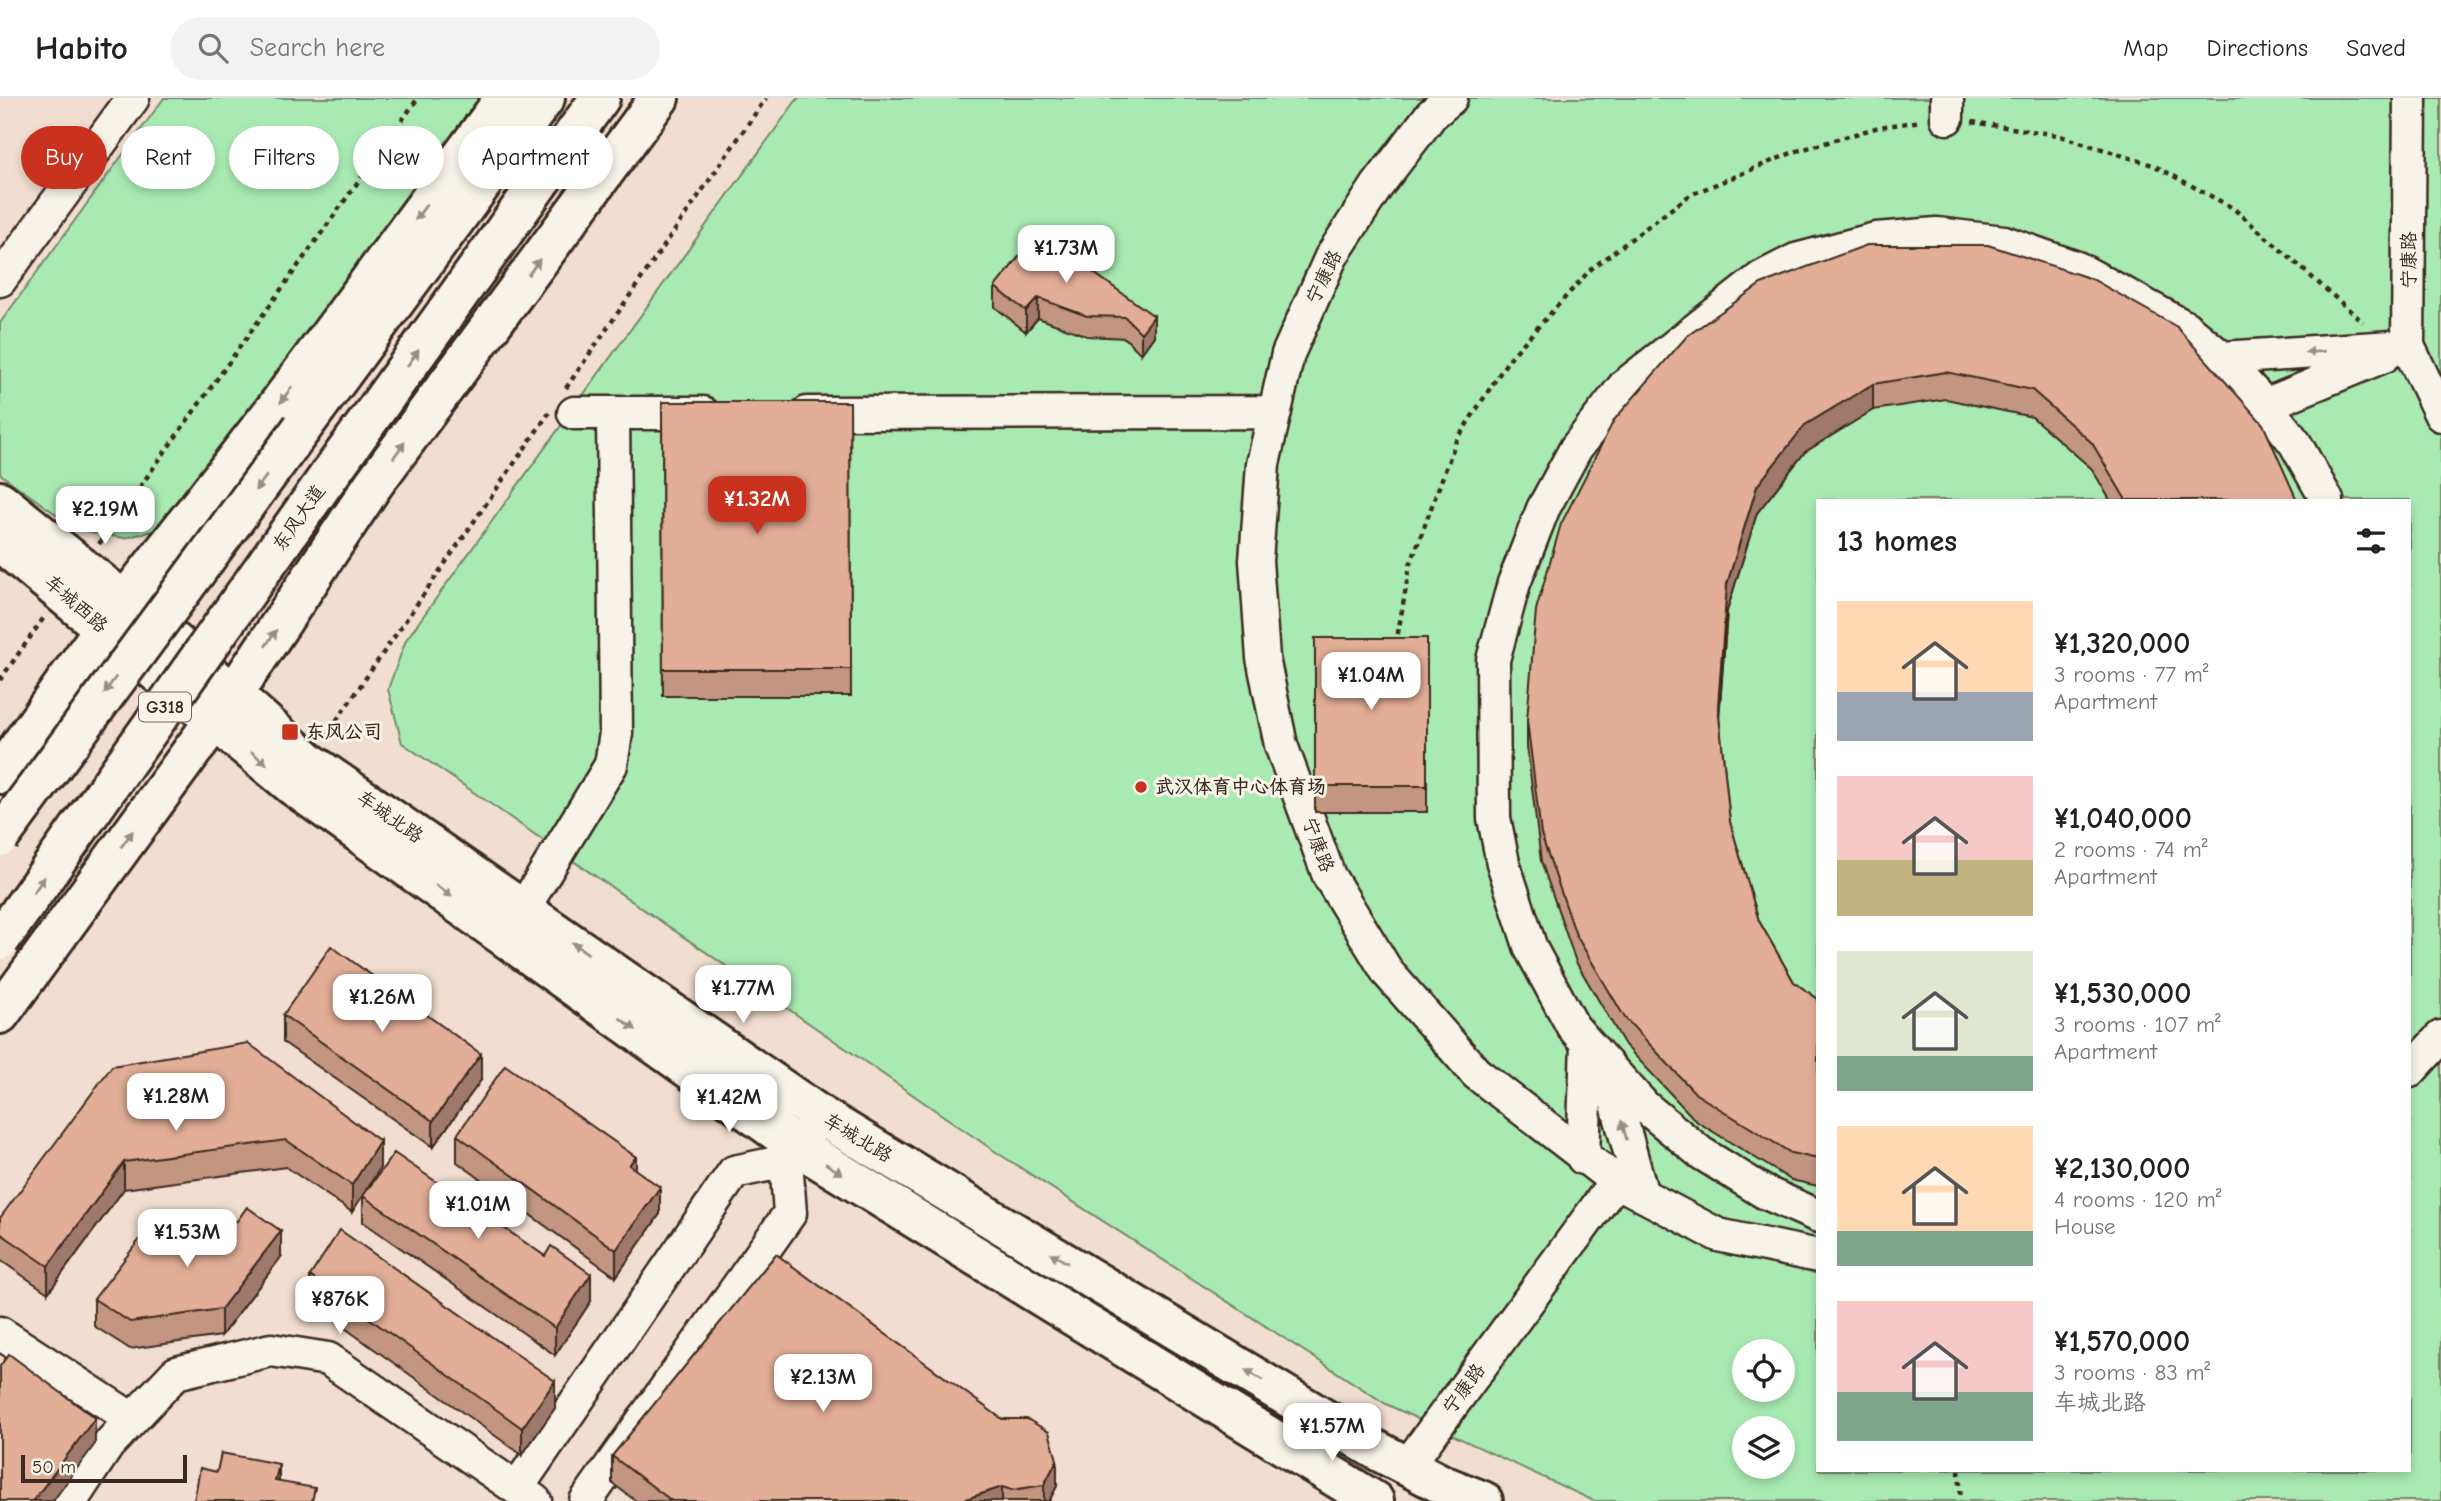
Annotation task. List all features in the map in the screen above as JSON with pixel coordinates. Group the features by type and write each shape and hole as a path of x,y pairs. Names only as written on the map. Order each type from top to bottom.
{"main road":[{"path":"0,774 114,615 275,409 505,98"},
{"name":"G318","path":"0,838 545,98"},
{"name":"东风大道","path":"0,940 600,98"},
{"path":"0,1013 223,708 373,485 659,98"},
{"name":"车城西路","path":"0,501 72,580 160,654"},
{"name":"车城西路","path":"0,542 72,580"},
{"name":"车城北路","path":"160,654 223,708 292,785 791,1153 1358,1497"},
{"name":"车城北路","path":"223,708 308,761 821,1116 1392,1457 1440,1494 1483,1501"},
{"path":"1358,1497 1392,1457"}],"street":[{"path":"0,280 133,98"},
{"name":"宁康路","path":"1392,1457 1629,1188 1583,1158 1476,1073 1388,973 1329,876 1281,745 1263,658 1256,561 1263,464 1288,354 1331,257 1377,186 1431,115 1451,98"},
{"name":"宁康路","path":"2410,98 2408,346 2441,415"},
{"path":"1816,1215 1783,1200 1701,1153 1644,1106 1597,1054 1573,1027 1531,949 1503,863 1494,818 1493,660 1514,583 1543,509 1576,448 1625,385 1761,278 1796,260 1876,239 1937,234 2004,242 2077,268 2185,327 2222,358 2265,405 2295,443 2326,499"},
{"path":"2222,358 2408,346"},
{"path":"2265,405 2408,346"},
{"path":"563,405 613,413 737,413"},
{"path":"779,413 1275,412"},
{"path":"523,909 611,765 616,733 613,413"},
{"path":"2411,1070 2441,1037"},
{"path":"1583,1158 1597,1054"},
{"path":"1597,1054 1629,1188 1718,1235 1816,1256"},
{"path":"71,1501 108,1445 176,1373 271,1350 328,1359 526,1495 734,1172 791,1153 821,1116"},
{"path":"586,1501 790,1213 791,1153"},
{"path":"1783,1200 1816,1236"},
{"path":"0,1333 132,1419"}],"path":[{"path":"0,680 418,98"},
{"path":"308,761 563,405 766,98"},
{"path":"1959,1472 1961,1501"}],"green space":[{"path":"164,98 502,98 481,126 458,126 458,155 444,174 444,126 353,126 353,189 432,189 174,526 124,538 74,527 0,474 0,323 98,189 107,189 107,176 121,157 121,189 215,189 215,126 144,126"},
{"name":"武汉体育中心体育场","path":"798,98 2441,98 2441,1501 1594,1501 1386,1404 993,1150 402,743 388,689 406,640"}],"building":[{"path":"1038,233 1154,316 1141,333 1125,317 1087,316 1038,298 1026,311 995,287"},
{"path":"1867,245 1988,245 2092,279 2177,327 2263,424 2297,499 2125,499 2092,443 2032,390 1946,372 1873,384 1805,425 1757,486 1727,584 1718,706 1730,822 1759,921 1794,982 1816,998 1816,1159 1791,1153 1696,1094 1625,1018 1576,935 1541,834 1527,720 1536,610 1561,524 1614,420 1687,336 1761,284"},
{"path":"662,402 850,402 851,669 663,669"},
{"path":"1315,638 1427,638 1427,786 1315,786"},
{"path":"331,946 481,1054 433,1121 283,1015"},
{"path":"248,1043 380,1141 352,1185 286,1140 124,1162 48,1266 0,1233 0,1218 112,1066"},
{"path":"505,1065 636,1157 629,1165 660,1187 616,1250 457,1135"},
{"path":"394,1153 545,1256 551,1246 591,1274 555,1328 363,1196"},
{"path":"247,1207 281,1231 221,1309 130,1322 94,1299 140,1239 237,1221"},
{"path":"340,1230 555,1381 522,1428 310,1276"},
{"path":"776,1254 1002,1419 1027,1419 1049,1432 1057,1460 1044,1485 1012,1490 1002,1487 960,1501 672,1501 612,1456"},
{"path":"9,1354 95,1418 33,1501 0,1501 0,1366"},
{"path":"221,1453 279,1464 275,1481 315,1488 312,1501 194,1501 200,1468 217,1472"}],"place":[{"name":"东风公司","path":"290,732"},
{"name":"武汉体育中心体育场","path":"1141,787"}]}
